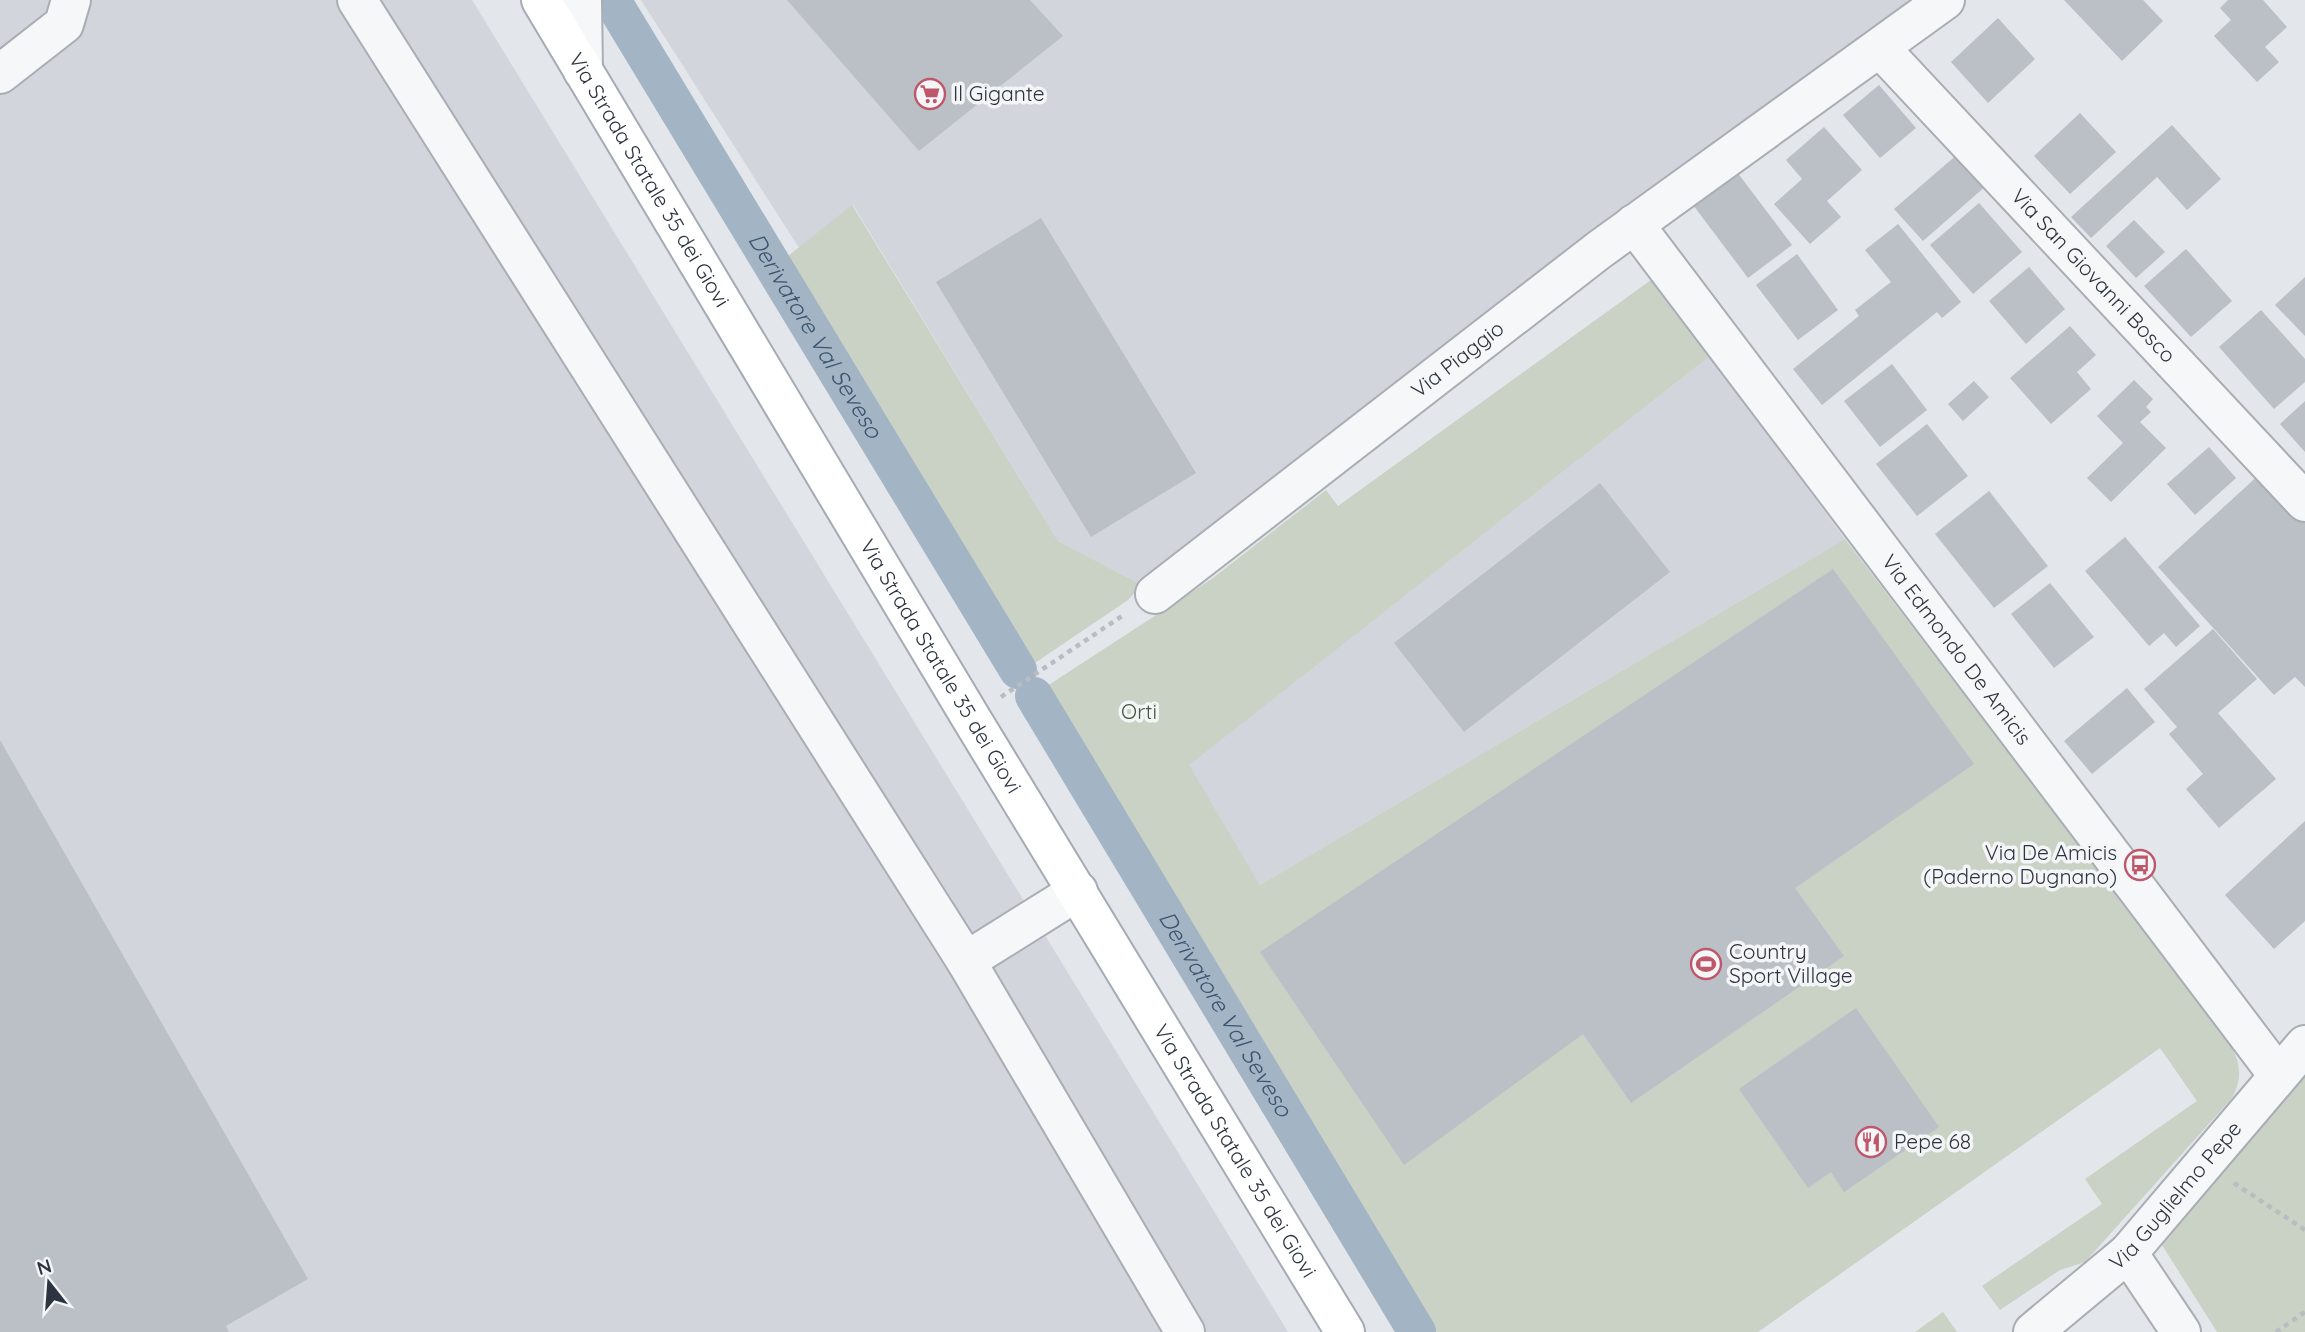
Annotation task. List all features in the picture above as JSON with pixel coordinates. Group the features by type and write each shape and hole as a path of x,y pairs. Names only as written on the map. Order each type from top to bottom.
{"main road":[{"name":"Via Strada Statale 35 dei Giovi","path":"541,0 971,718 1345,1332"}],"street":[{"path":"0,74 64,24 71,0"},
{"path":"357,0 966,961 1185,1332"},
{"path":"582,0 583,71"},
{"name":"Via Piaggio","path":"1154,594 1634,224 1945,0"},
{"name":"Via San Giovanni Bosco","path":"1880,48 2305,502"},
{"name":"Via Edmondo De Amicis","path":"1634,224 2278,1075"},
{"path":"966,961 1078,891"},
{"name":"Via Guglielmo Pepe","path":"2033,1332 2128,1253 2305,1045"},
{"path":"2128,1253 2181,1332"}],"path":[{"path":"971,718 1154,594"},
{"path":"2204,1163 2305,1230"},
{"path":"2276,1332 2305,1312"}],"shaded area":[{"path":"0,0 472,0 1288,1332 0,1332"},
{"path":"641,0 1934,0 1142,585 1058,541 853,205 799,248"},
{"path":"1710,356 1845,539 1260,885 1188,765"}],"green space":[{"path":"852,205 1058,541 1142,585 1128,600 1029,667 783,260"},
{"name":"Country Sport Village","path":"1651,280 1710,356 1189,765 1260,885 1845,539 2216,1024 2235,1053 2238,1064 2237,1086 2232,1098 2085,1262 2060,1270 2000,1310 1982,1286 2102,1204 2085,1179 2197,1101 2160,1048 1758,1332 1426,1332 1041,690 1213,578 1326,490 1338,506"},
{"path":"2305,1074 2305,1332 2217,1332 2162,1245"},
{"path":"1943,1312 1957,1332 1915,1332"}],"building":[{"name":"Il Gigante","path":"787,0 1030,0 1063,36 919,151"},
{"path":"2064,0 2143,0 2163,21 2122,61"},
{"path":"2228,0 2263,0 2287,27 2265,47 2279,62 2257,82 2214,36 2231,20 2220,8"},
{"path":"1998,18 2035,59 1988,103 1951,62"},
{"path":"1879,85 1916,128 1880,158 1843,115"},
{"path":"2080,113 2116,152 2070,194 2034,156"},
{"path":"2172,125 2221,179 2187,210 2157,177 2091,238 2071,217"},
{"path":"1824,127 1862,170 1827,201 1841,217 1810,244 1774,204 1802,179 1786,160"},
{"path":"1959,153 1987,185 1923,241 1894,209"},
{"path":"1737,172 1792,245 1748,278 1693,205"},
{"path":"1979,203 2022,252 1973,294 1930,245"},
{"path":"1041,218 1196,473 1091,537 936,282"},
{"path":"2134,220 2165,252 2136,278 2106,246"},
{"path":"1898,224 1961,302 1942,318 1937,312 1822,405 1793,369 1859,316 1855,310 1891,282 1865,250"},
{"path":"2186,249 2232,301 2191,337 2144,286"},
{"path":"1797,254 1838,310 1798,340 1756,285"},
{"path":"2029,267 2065,309 2026,344 1989,301"},
{"path":"2305,277 2305,336 2275,305"},
{"path":"2261,310 2305,359 2305,382 2274,409 2219,347"},
{"path":"2070,326 2096,355 2077,372 2091,389 2051,424 2010,378"},
{"path":"1892,364 1927,410 1880,447 1844,401"},
{"path":"2134,380 2153,399 2146,407 2151,412 2140,422 2166,448 2111,502 2087,478 2123,443 2097,416"},
{"path":"1974,381 1989,397 1963,421 1948,404"},
{"path":"2305,401 2305,452 2280,424"},
{"path":"1927,424 1968,476 1917,516 1876,464"},
{"path":"2209,447 2236,478 2195,515 2167,484"},
{"path":"2261,473 2305,520 2305,687 2295,677 2274,695 2158,567"},
{"path":"1600,483 1670,572 1464,732 1394,643"},
{"path":"1989,491 2048,566 1994,608 1935,534"},
{"path":"2125,537 2200,626 2176,647 2164,633 2149,646 2085,571"},
{"path":"1833,569 1974,764 1795,888 1844,956 1631,1103 1583,1034 1404,1165 1260,952"},
{"path":"2050,583 2094,637 2054,668 2011,614"},
{"path":"2213,629 2257,679 2218,713 2276,779 2219,828 2186,789 2203,774 2169,734 2177,727 2144,689"},
{"path":"2127,688 2155,722 2092,774 2064,741"},
{"path":"0,740 308,1279 226,1326 229,1332 0,1332"},
{"path":"2305,821 2305,921 2274,949 2225,895"},
{"path":"1856,1008 1939,1127 1844,1192 1831,1172 1808,1188 1739,1089"}],"waterway":[{"name":"Derivatore Val Seveso","path":"613,2 1018,670"},
{"name":"Derivatore Val Seveso","path":"1034,696 1417,1332"}],"place":[{"name":"Il Gigante","path":"930,94"},
{"name":"Via De Amicis (Paderno Dugnano)","path":"2140,865"},
{"name":"Country Sport Village","path":"1706,964"},
{"name":"Pepe 68","path":"1871,1142"}],"park label":[{"name":"Orti","path":"1139,712"}]}
